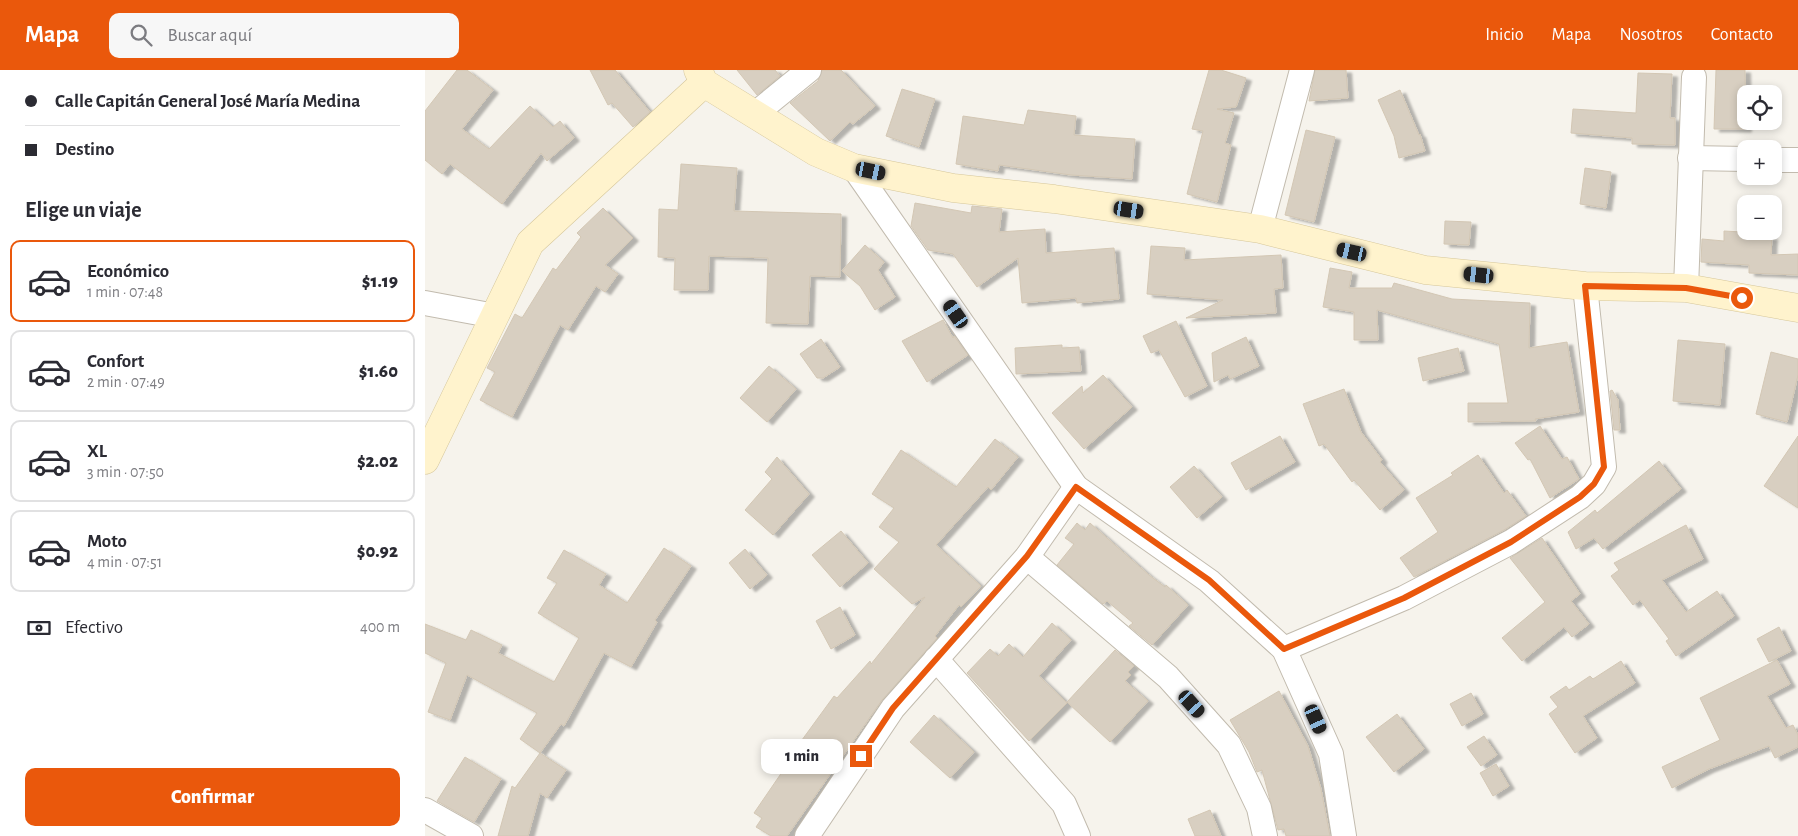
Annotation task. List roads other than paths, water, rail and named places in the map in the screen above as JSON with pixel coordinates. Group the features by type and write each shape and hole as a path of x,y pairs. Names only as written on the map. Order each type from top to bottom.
{"street":[{"path":"755,114 809,70"},
{"path":"1260,229 1302,70"},
{"path":"425,460 529,243 701,76 755,114 816,152 854,168 953,188 1054,199 1260,229 1425,270 1585,286 1686,288 1798,308"},
{"path":"1686,288 1694,77"},
{"path":"1690,158 1737,159"},
{"path":"1782,160 1798,160"},
{"path":"854,168 1076,487 1209,580 1284,649 1331,754 1344,836"},
{"path":"1284,649 1404,598 1511,542 1580,497 1594,484 1604,467 1585,286"},
{"path":"425,303 495,316"},
{"path":"807,836 893,708 1027,556 1076,487"},
{"path":"1027,556 1168,677 1229,745 1259,808 1265,836"},
{"path":"936,660 1064,804 1078,836"},
{"path":"425,810 471,836"}]}
